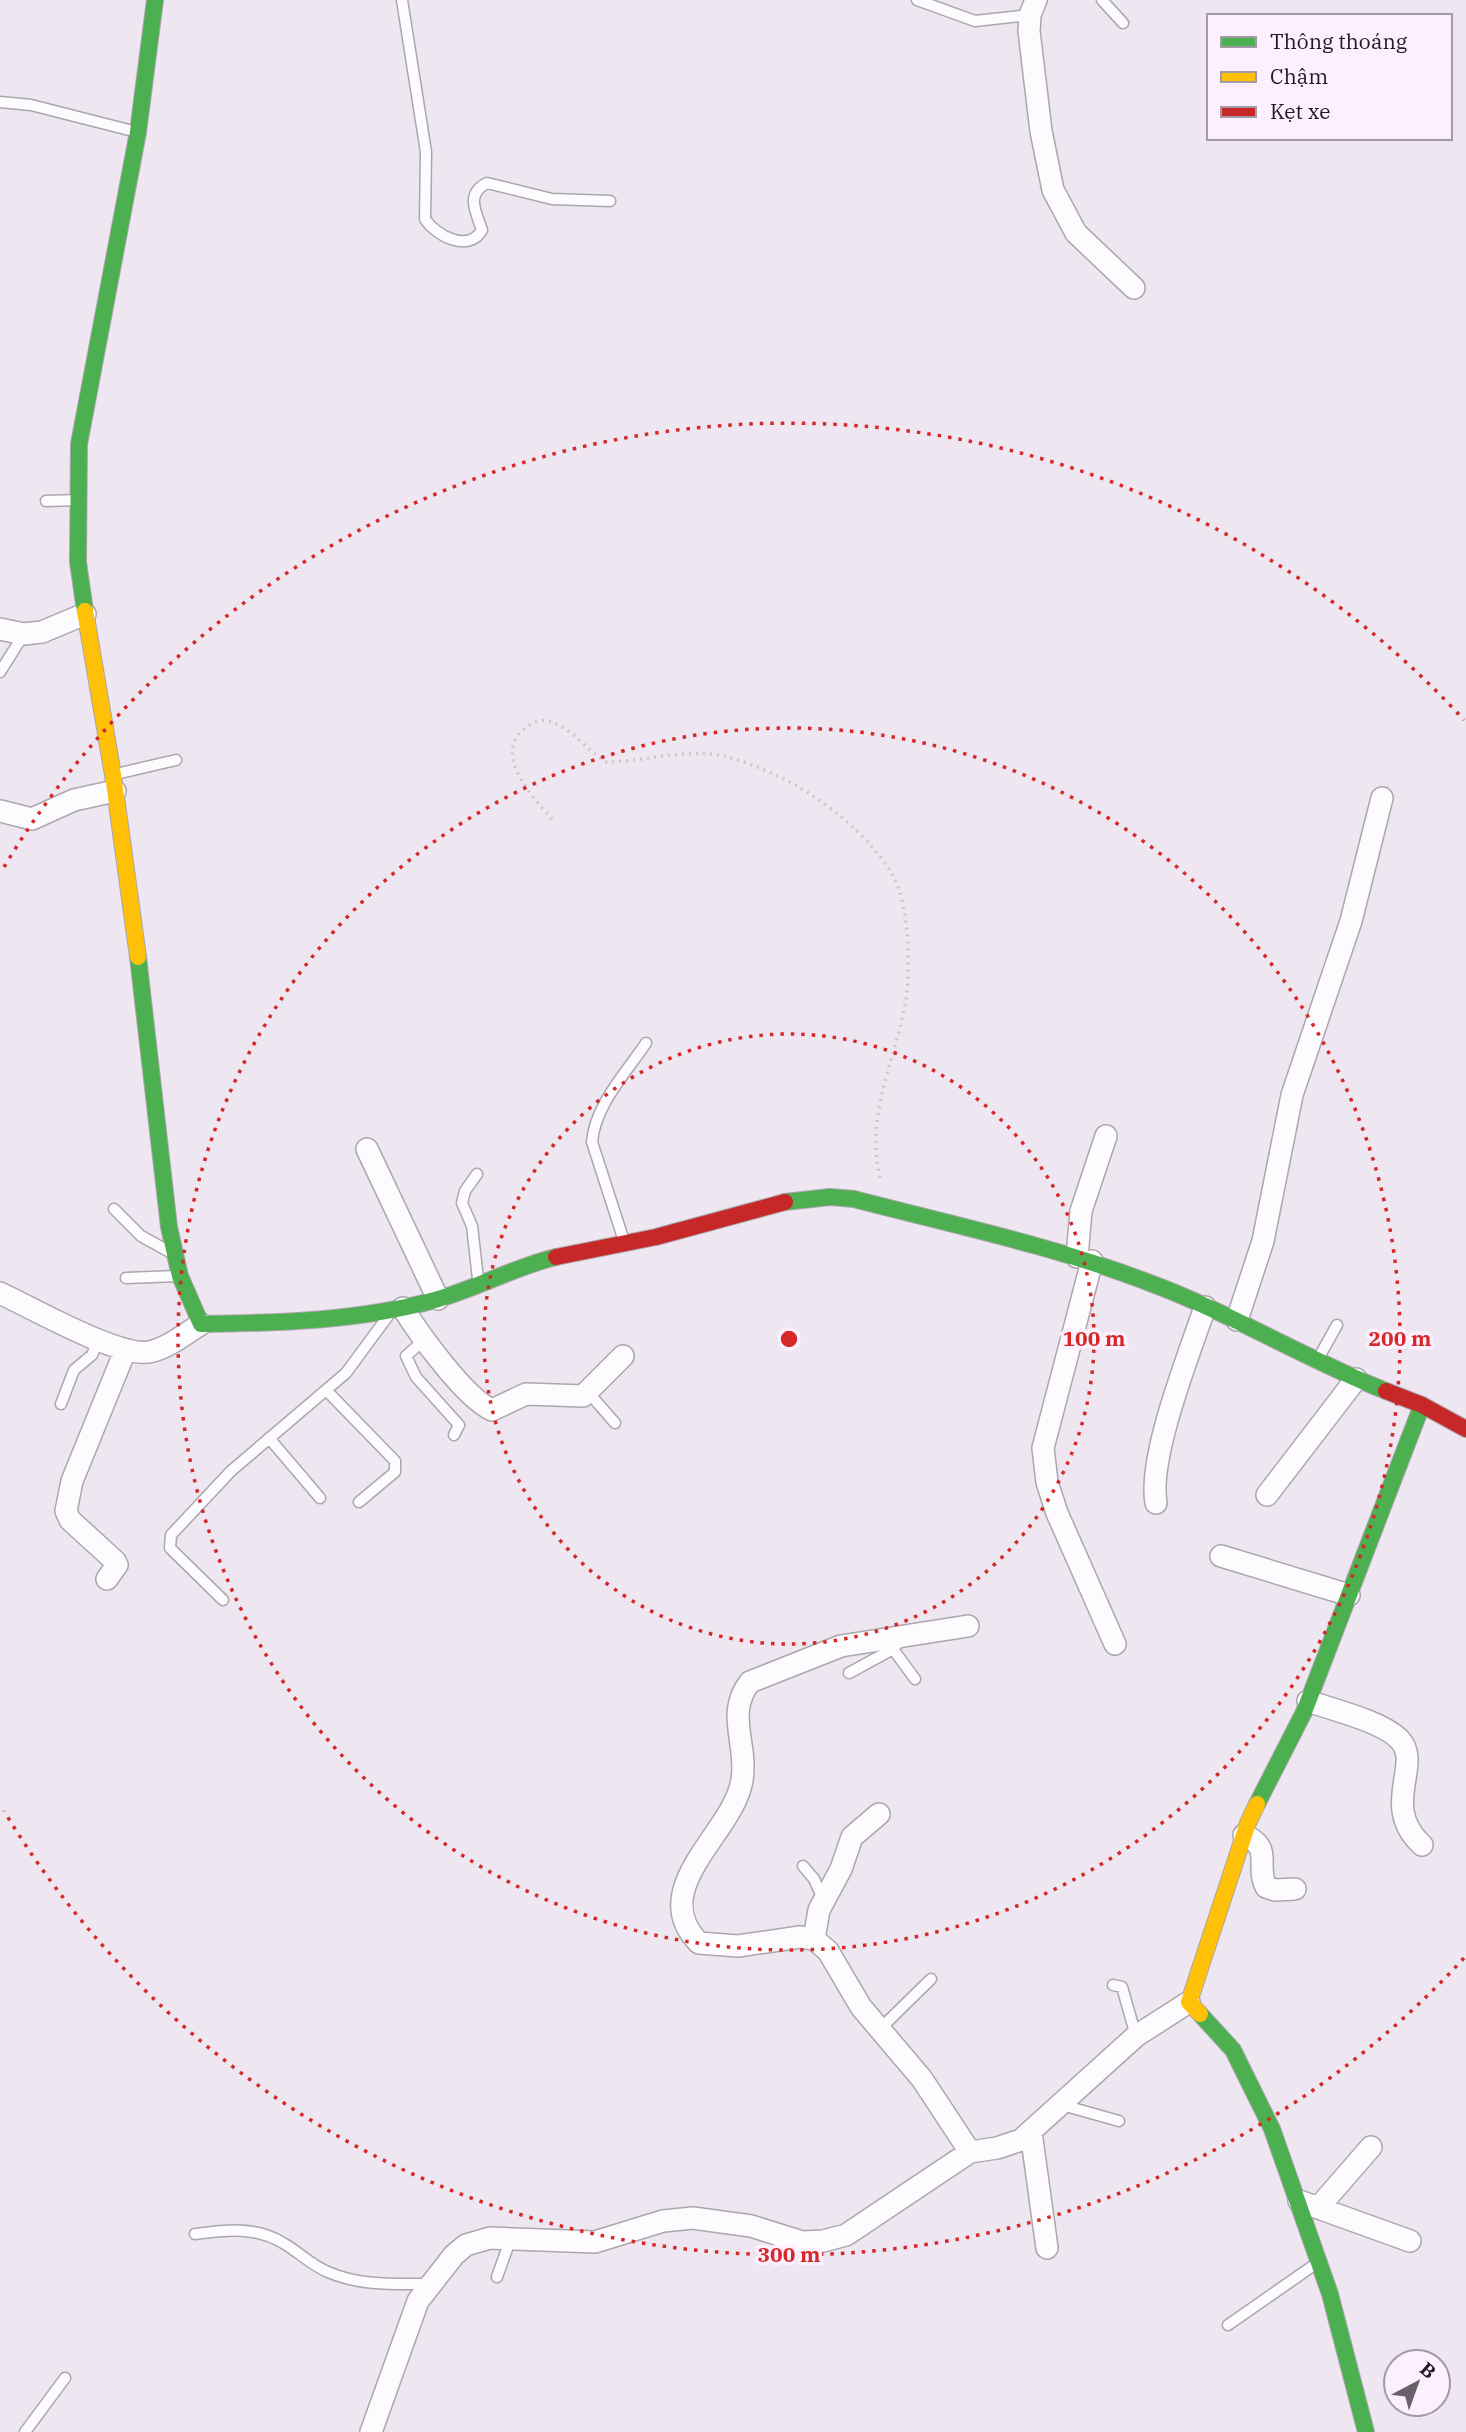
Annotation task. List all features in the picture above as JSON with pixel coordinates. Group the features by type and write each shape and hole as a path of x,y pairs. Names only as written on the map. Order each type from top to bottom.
{"street":[{"path":"155,0 138,132 87,427 78,500 78,562 114,783 149,1037 173,1253 201,1324"},
{"path":"1033,7 1030,44 1048,176 1076,233 1134,288"},
{"path":"0,629 24,634 42,632 85,614"},
{"path":"0,811 32,819 114,783"},
{"path":"1237,1320 1263,1241 1292,1095 1344,944 1382,797"},
{"path":"1107,1136 1084,1199 1084,1259 1043,1448 1047,1482 1057,1513 1115,1644"},
{"path":"367,1149 438,1299"},
{"path":"0,1293 125,1351 149,1352 170,1344 201,1324 257,1322 397,1309 438,1299 539,1261 625,1243 812,1195 854,1199 1084,1259 1237,1320 1356,1379 1422,1405 1466,1429"},
{"path":"1156,1503 1154,1488 1159,1451 1205,1307"},
{"path":"397,1309 470,1392 492,1410 526,1394 579,1397 588,1392 623,1356"},
{"path":"107,1579 117,1565 115,1561 70,1520 66,1511 72,1481 125,1351"},
{"path":"1268,1495 1356,1379"},
{"path":"371,2432 413,2312 429,2284 466,2245 490,2238 595,2242 653,2224 693,2218 751,2226 802,2242 823,2241 846,2235 970,2152 997,2148 1021,2140 1136,2036 1189,2002 1244,1835 1263,1787 1308,1702 1422,1405"},
{"path":"1221,1556 1349,1595"},
{"path":"968,1626 899,1643 841,1646 750,1682 741,1693 736,1708 743,1765 738,1797 687,1877 682,1913 690,1934 699,1943 714,1947 774,1943 800,1937 814,1939 828,1951 861,2007 922,2078 970,2152"},
{"path":"1308,1702 1384,1728 1400,1739 1408,1752 1402,1800 1404,1819 1408,1832 1422,1845"},
{"path":"814,1939 823,1899 841,1869 852,1837 879,1814"},
{"path":"1244,1835 1258,1844 1262,1853 1266,1887 1275,1890 1295,1889"},
{"path":"1189,2002 1233,2050 1309,2205 1320,2261 1366,2432"},
{"path":"1031,2132 1047,2248"},
{"path":"1309,2205 1371,2147"},
{"path":"1309,2205 1410,2241"}],"lane":[{"path":"402,0 423,129 425,219 430,228 450,239 469,241 476,237 482,230 473,200 475,193 487,183 552,199 610,201"},
{"path":"917,0 975,21 1033,7"},
{"path":"1102,0 1124,23"},
{"path":"0,102 31,105 138,132"},
{"path":"46,501 78,500"},
{"path":"0,672 24,634"},
{"path":"114,783 176,760"},
{"path":"625,1243 593,1142 594,1128 601,1110 646,1043"},
{"path":"477,1174 465,1191 462,1203 472,1226 478,1282"},
{"path":"114,1209 141,1236 173,1253"},
{"path":"126,1278 180,1276"},
{"path":"223,1601 170,1549 171,1535 231,1471 356,1362 397,1309"},
{"path":"1317,1360 1337,1325"},
{"path":"61,1405 75,1370 92,1355 99,1339"},
{"path":"424,1340 406,1356 416,1377 459,1425 454,1435"},
{"path":"326,1390 395,1461 394,1472 359,1502"},
{"path":"588,1392 615,1423"},
{"path":"270,1438 320,1498"},
{"path":"849,1673 899,1643 915,1679"},
{"path":"803,1866 814,1879 823,1899"},
{"path":"880,2029 931,1979"},
{"path":"1112,1985 1122,1987 1136,2036"},
{"path":"1062,2105 1119,2122"},
{"path":"195,2234 225,2230 266,2234 308,2262 347,2279 373,2284 429,2284"},
{"path":"497,2277 510,2238"},
{"path":"1228,2325 1320,2261"},
{"path":"25,2432 65,2378"}],"path":[{"path":"551,819 526,790 517,772 513,750 520,732 534,722 546,720 561,726 606,762 704,755 726,757 771,774 811,792 866,842 892,874 902,897 906,925 906,1003 875,1124 879,1176 889,1210"}],"traffic: fast":[{"path":"85,611 78,562 79,444 138,132 155,0"},
{"path":"138,957 169,1227 180,1276 201,1324 319,1320 406,1307 435,1300 556,1257"},
{"path":"785,1202 830,1197 854,1199 1077,1258 1180,1295 1386,1391"},
{"path":"1257,1804 1304,1712 1422,1405"},
{"path":"1200,2014 1233,2050 1272,2129 1330,2294 1366,2432"}],"traffic: slow":[{"path":"85,611 113,775 138,957"},
{"path":"1200,2014 1189,2002 1248,1823 1257,1804"}],"traffic: jam":[{"path":"556,1257 656,1237 785,1202"},
{"path":"1386,1391 1422,1405 1466,1429"}]}
